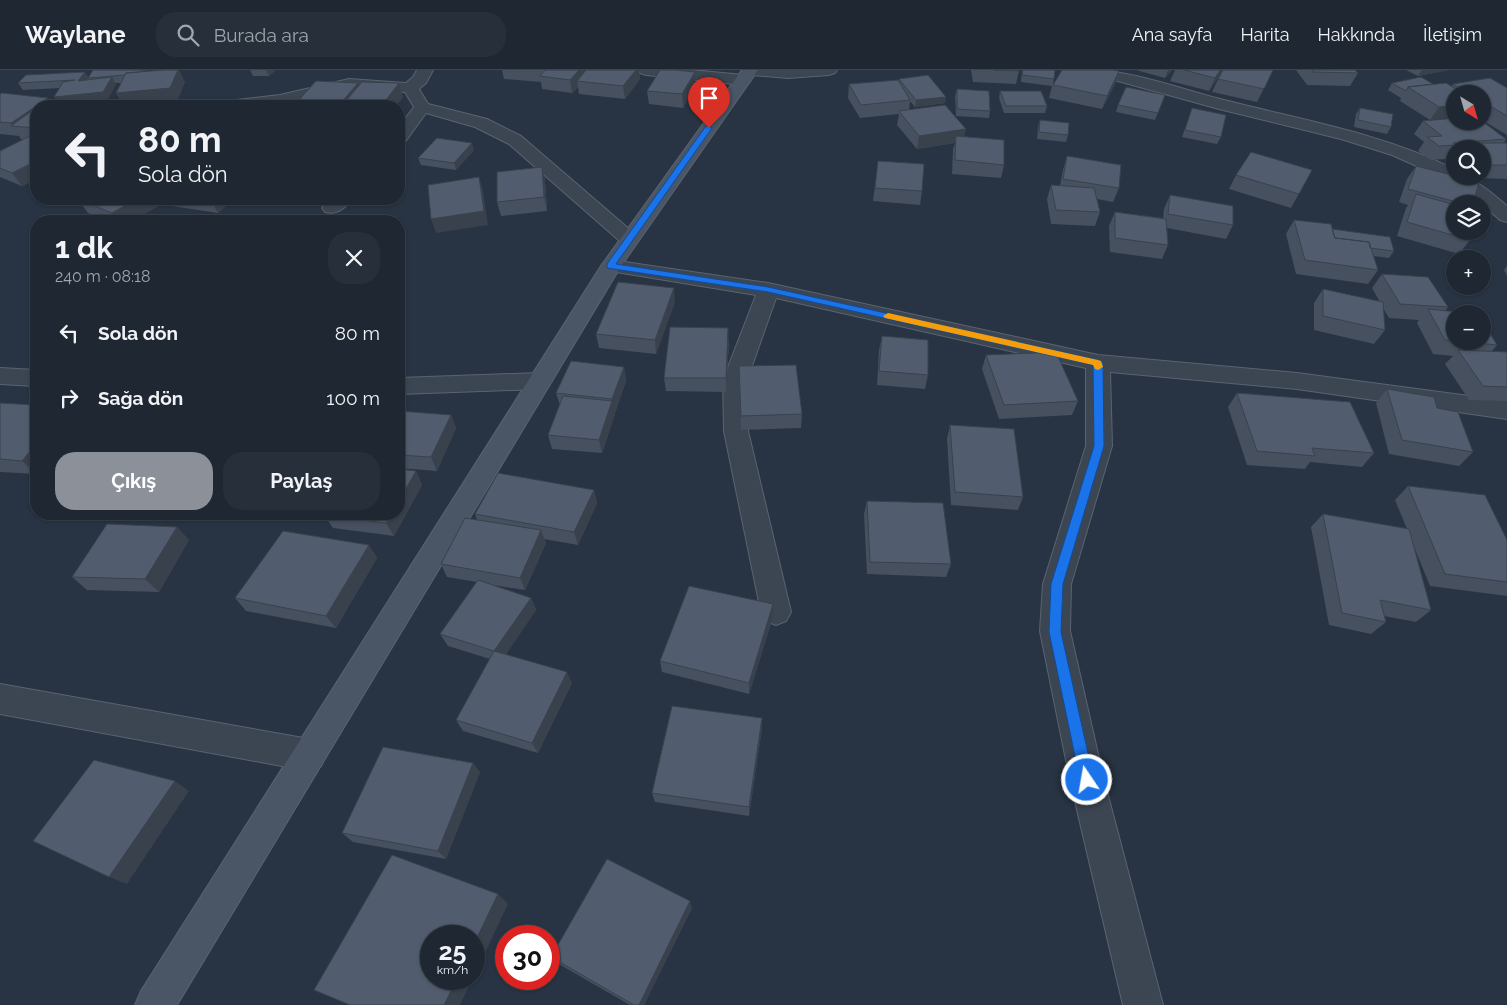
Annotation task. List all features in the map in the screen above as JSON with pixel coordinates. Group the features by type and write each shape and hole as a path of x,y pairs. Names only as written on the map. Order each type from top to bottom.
{"street":[{"path":"280,100 349,84 410,88 420,80 426,70"},
{"path":"646,70 748,73 829,70"},
{"path":"1095,70 1164,90 1339,132 1405,152 1455,177 1498,207 1507,216"},
{"path":"155,1005 610,266 748,73"},
{"path":"410,88 422,107 481,123 515,140 629,239"},
{"path":"405,130 422,107"},
{"path":"610,266 768,290 1098,363 1297,381 1507,410"},
{"path":"768,290 735,380 736,431 776,612"},
{"path":"1098,363 1099,446 1057,584 1055,632 1087,780 1143,1005"},
{"path":"0,376 30,378"},
{"path":"405,386 540,381"},
{"path":"0,699 309,755"}],"building":[{"path":"93,70 142,70 140,72 126,73 125,75 88,78"},
{"path":"178,70 170,88 116,93 126,73"},
{"path":"545,70 579,70 570,80 540,76"},
{"path":"586,70 636,70 623,86 577,81"},
{"path":"660,70 695,72 682,94 647,91"},
{"path":"1023,70 1055,70 1054,79 1022,75"},
{"path":"1062,70 1119,71 1107,96 1053,85"},
{"path":"1184,70 1220,70 1215,78"},
{"path":"1223,70 1273,70 1264,89 1218,79"},
{"path":"1312,70 1355,70 1358,73 1313,72"},
{"path":"85,72 78,81 112,77 103,92 54,97 63,82 75,80 18,83 26,75"},
{"path":"928,75 946,97 916,100 899,79"},
{"path":"1421,77 1433,84 1408,87 1406,91 1392,83"},
{"path":"1490,78 1507,88 1507,116 1491,106 1491,85 1453,84"},
{"path":"898,80 910,100 861,105 849,84"},
{"path":"316,81 358,83 343,100 299,100"},
{"path":"362,82 399,83 386,100 347,100"},
{"path":"1446,83 1449,85 1446,85 1446,106 1439,107 1408,87"},
{"path":"1126,87 1165,95 1158,113 1118,105"},
{"path":"957,89 989,91 990,111 957,109"},
{"path":"1000,91 1041,91 1047,106 1006,106"},
{"path":"0,94 48,98 45,100 30,100 30,110 11,123 0,122"},
{"path":"945,105 966,129 919,136 899,111"},
{"path":"1192,108 1226,115 1221,137 1185,130"},
{"path":"1360,108 1393,114 1391,127 1358,120"},
{"path":"30,112 30,128 11,126"},
{"path":"1446,119 1446,130 1491,130 1491,128 1506,139 1446,140 1446,146 1439,146 1427,137 1442,136 1423,121"},
{"path":"1040,120 1069,123 1068,135 1039,132"},
{"path":"30,136 30,164 12,173 0,168 0,151"},
{"path":"956,136 1004,140 1004,165 955,160"},
{"path":"437,138 472,143 454,163 418,158"},
{"path":"1491,143 1507,143 1507,165 1491,165"},
{"path":"1251,152 1312,170 1299,194 1236,175"},
{"path":"1067,156 1121,165 1119,188 1063,179"},
{"path":"878,161 924,164 922,191 875,188"},
{"path":"1416,166 1446,174 1446,185 1478,185 1475,195 1446,195 1446,199 1408,189"},
{"path":"542,167 544,197 497,202 497,172"},
{"path":"479,177 484,211 431,219 428,185"},
{"path":"1051,185 1094,188 1100,212 1056,210"},
{"path":"1416,194 1446,202 1446,233 1407,222"},
{"path":"1170,195 1233,206 1233,225 1168,214"},
{"path":"93,205 126,205 112,213"},
{"path":"1115,212 1166,219 1168,245 1115,238"},
{"path":"1294,220 1331,224 1335,238 1369,242 1378,270 1305,260"},
{"path":"1332,229 1390,237 1394,251 1370,248 1369,242 1335,238"},
{"path":"1382,274 1428,277 1447,305 1446,307 1400,304"},
{"path":"618,282 674,288 655,340 596,334"},
{"path":"1323,289 1383,302 1385,330 1323,316"},
{"path":"1428,309 1446,311 1445,340"},
{"path":"670,327 728,328 726,378 664,378"},
{"path":"1491,335 1497,345 1491,344"},
{"path":"882,336 928,340 928,375 879,371"},
{"path":"1458,350 1507,352 1507,387 1483,386"},
{"path":"1056,352 1078,401 1004,405 986,355"},
{"path":"571,361 624,367 612,399 556,393"},
{"path":"796,365 802,414 741,416 739,366"},
{"path":"1387,389 1434,397 1437,408 1458,412 1473,452 1402,440"},
{"path":"1237,393 1350,402 1374,453 1312,448 1315,456 1257,451"},
{"path":"563,396 612,401 599,440 548,435"},
{"path":"0,403 30,405 30,451 22,461 0,459"},
{"path":"405,411 451,415 431,457 405,455"},
{"path":"950,425 1014,429 1023,497 955,492"},
{"path":"405,470 416,471 405,490"},
{"path":"498,473 594,490 574,532 475,514"},
{"path":"1408,486 1485,495 1507,540 1507,582 1445,574"},
{"path":"867,501 943,503 951,564 870,562"},
{"path":"1323,514 1409,529 1431,610 1380,600 1386,622 1342,613"},
{"path":"465,518 541,530 520,578 441,564"},
{"path":"363,520 388,520 386,523"},
{"path":"107,524 177,527 145,579 72,577"},
{"path":"283,531 369,545 326,616 235,598"},
{"path":"478,580 531,598 494,651 440,634"},
{"path":"689,586 773,604 749,683 660,661"},
{"path":"494,651 567,672 532,743 456,720"},
{"path":"672,706 762,718 749,807 652,793"},
{"path":"383,747 473,763 438,851 342,833"},
{"path":"94,760 175,781 109,877 33,841"},
{"path":"392,855 498,894 483,925 420,925 420,990 452,990 444,1005 350,1005 314,990"},
{"path":"607,859 690,901 639,1005 634,1005 560,962 560,941"}],"slow traffic":[{"path":"888,316 1098,363 1098,367"}],"route":[{"path":"709,128 610,266 768,290 1098,363 1099,446 1057,584 1055,632 1087,780"}]}
